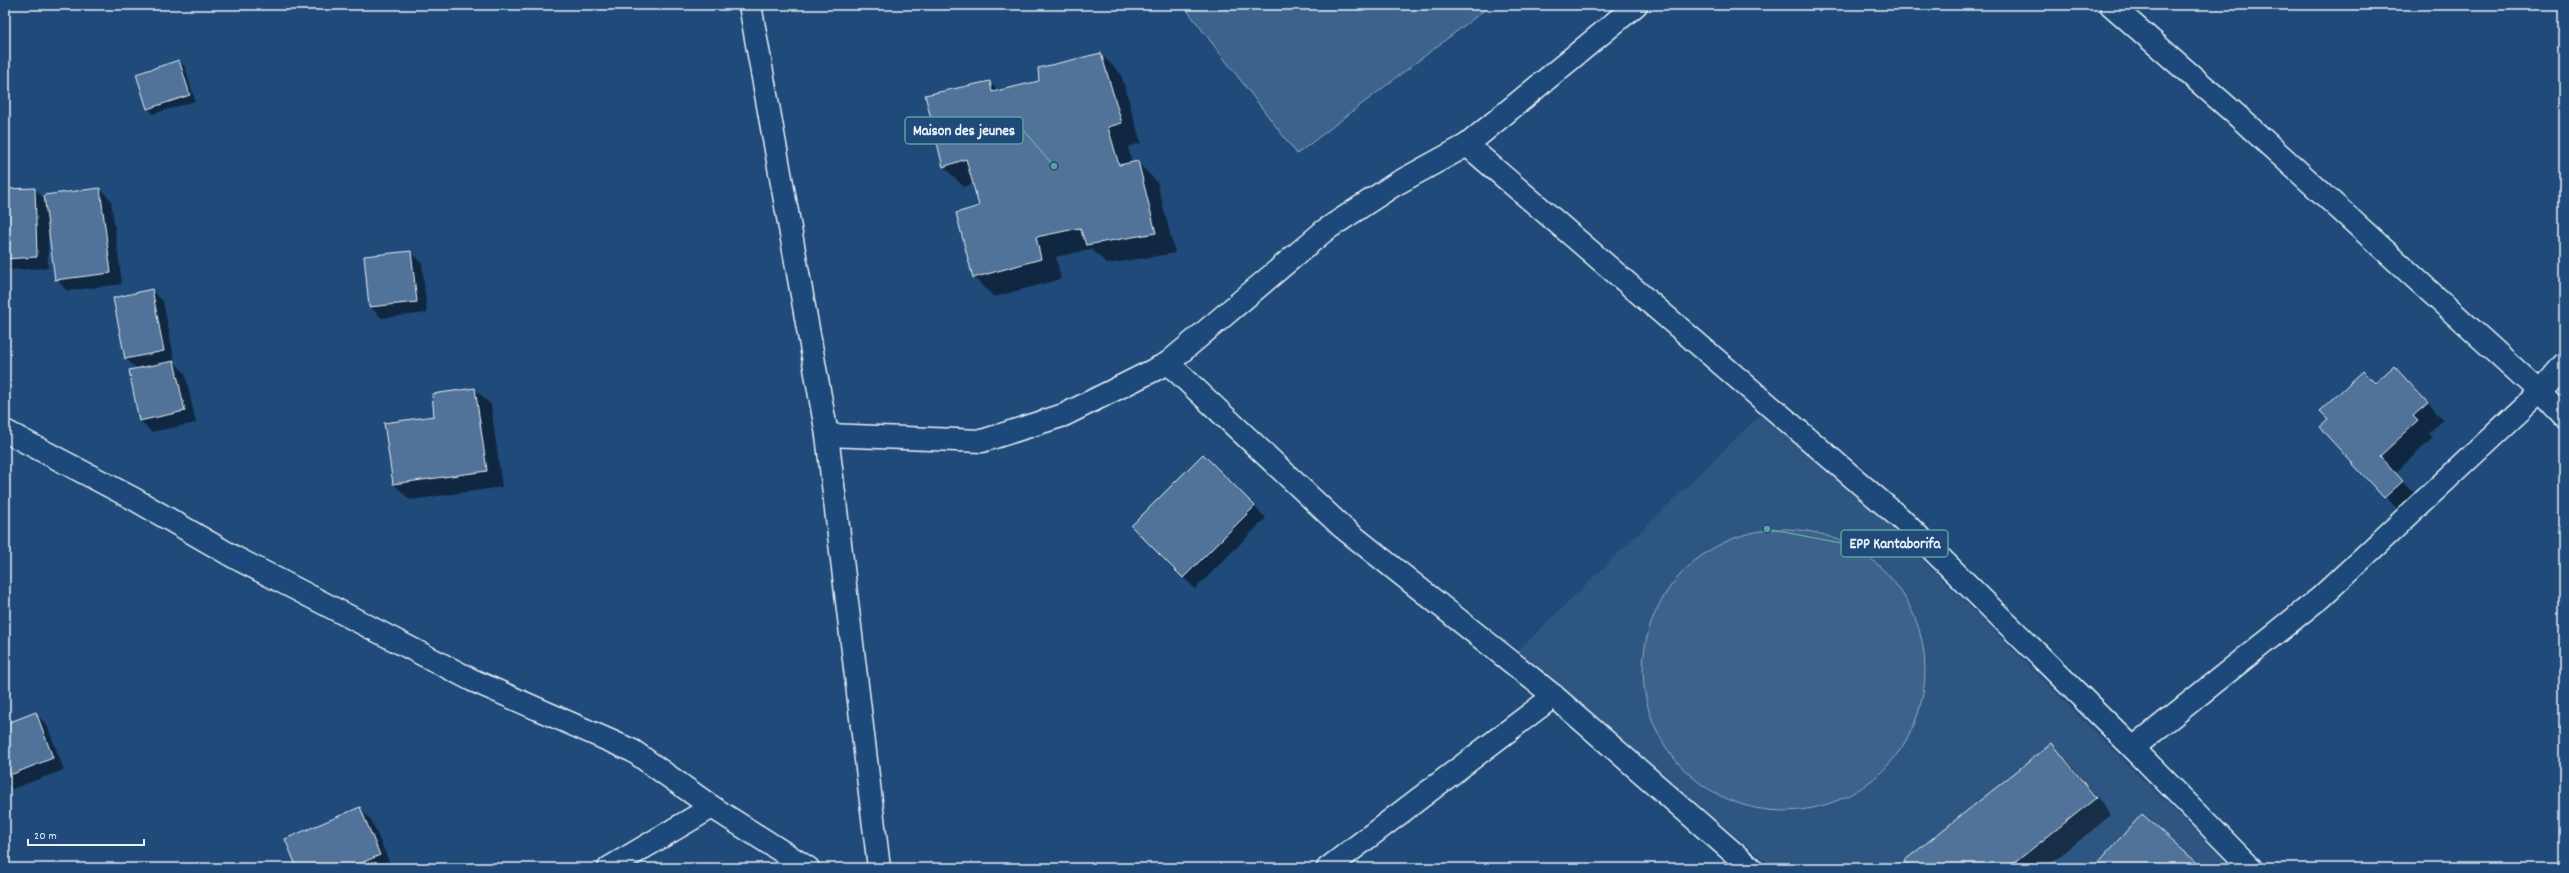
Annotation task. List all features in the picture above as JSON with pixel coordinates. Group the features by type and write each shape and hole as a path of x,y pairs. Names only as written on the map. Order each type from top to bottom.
{"street":[{"path":"750,5 827,435 879,868"},
{"path":"827,435 982,441 1064,415 1168,363 1324,231 1394,185 1467,145 1636,5"},
{"path":"2111,5 2232,111 2540,392 2564,417"},
{"path":"1467,145 1900,518 2133,748 2251,868"},
{"path":"1168,363 1342,527 1554,696 1751,868"},
{"path":"2133,748 2321,597 2540,392 2564,364"},
{"path":"5,431 134,499 234,557 472,680 633,751 712,806 808,868"},
{"path":"1328,868 1554,696"},
{"path":"609,868 712,806"}],"shaded area":[{"path":"1183,5 1491,5 1297,154"},
{"path":"1769,406 2137,774 2234,868 1774,868 1516,653"},
{"path":"1784,529 1811,532 1838,540 1862,553 1884,570 1901,592 1914,616 1922,643 1925,670 1922,697 1914,724 1901,748 1884,770 1862,787 1838,800 1811,808 1784,811 1757,808 1730,800 1706,787 1684,770 1667,748 1654,724 1646,697 1643,670 1646,643 1654,616 1667,592 1684,570 1706,553 1730,540 1757,532"}],"building":[{"path":"1101,53 1122,123 1108,127 1119,165 1138,161 1156,233 1086,245 1080,228 1036,237 1041,259 973,278 956,213 979,206 966,159 943,167 925,95 990,81 992,92 1039,81 1038,68"},
{"path":"179,60 190,95 147,109 136,74"},
{"path":"35,188 37,257 5,259 5,189"},
{"path":"100,188 111,273 55,280 44,195"},
{"path":"411,251 417,302 369,307 364,256"},
{"path":"152,289 164,351 125,359 113,298"},
{"path":"174,361 185,411 139,421 129,370"},
{"path":"2394,366 2428,403 2413,416 2418,421 2380,456 2403,481 2384,498 2319,427 2328,419 2320,411 2363,371 2375,383"},
{"path":"475,388 487,471 393,484 384,423 434,416 432,394"},
{"path":"1203,454 1255,506 1183,578 1131,526"},
{"path":"36,712 53,758 5,777 5,724"},
{"path":"2052,743 2096,798 2008,868 1910,868 1904,861"},
{"path":"360,807 380,855 350,868 297,868 285,839"},
{"path":"2142,814 2203,868 2095,866"}],"place":[{"name":"Maison des jeunes","path":"1054,166"},
{"name":"EPP Kantaborifa","path":"1767,529"}]}
